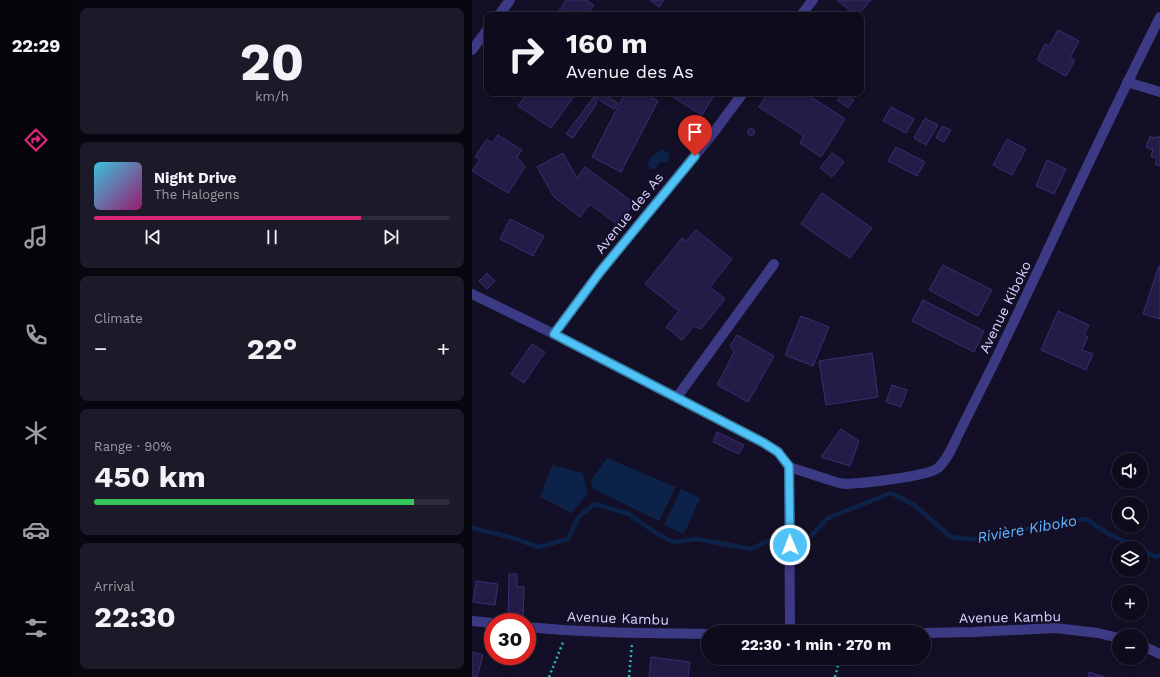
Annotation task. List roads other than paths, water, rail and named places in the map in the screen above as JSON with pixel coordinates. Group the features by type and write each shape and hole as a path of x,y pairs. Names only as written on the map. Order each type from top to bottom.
{"street":[{"path":"501,12 510,0"},
{"path":"803,12 813,0"},
{"name":"Avenue Kiboko","path":"789,466 846,484 900,478 937,469 956,439 1023,303 1127,82 1160,17"},
{"path":"472,50 484,34"},
{"path":"1127,82 1160,92"},
{"name":"Avenue des As","path":"554,334 600,272 714,132 741,96"},
{"path":"677,398 774,264"},
{"path":"472,294 554,334 764,443 778,452 789,466 790,625"},
{"path":"472,621 484,622"},
{"name":"Avenue Kambu","path":"536,628 568,631 701,634"},
{"name":"Avenue Kambu","path":"931,633 1055,628 1098,633 1112,636"},
{"path":"1148,649 1160,654"}],"water":[{"path":"663,149 669,154 669,162 660,162 655,169 651,169 647,163 653,155"},
{"path":"607,458 676,487 659,521 592,488 591,481"},
{"path":"552,465 583,473 588,494 571,513 540,497"},
{"path":"681,489 700,498 684,534 664,525"}],"waterway":[{"name":"Rivière Kiboko","path":"472,528 510,537 538,547 568,539 578,517 595,504 629,514 656,533 673,542 697,539 751,549 770,540 801,546 828,518 891,493 913,504 951,537 980,540 1055,522 1086,519 1109,534 1124,541"},
{"name":"Rivière Kiboko","path":"1148,553 1156,557 1160,555"}]}
